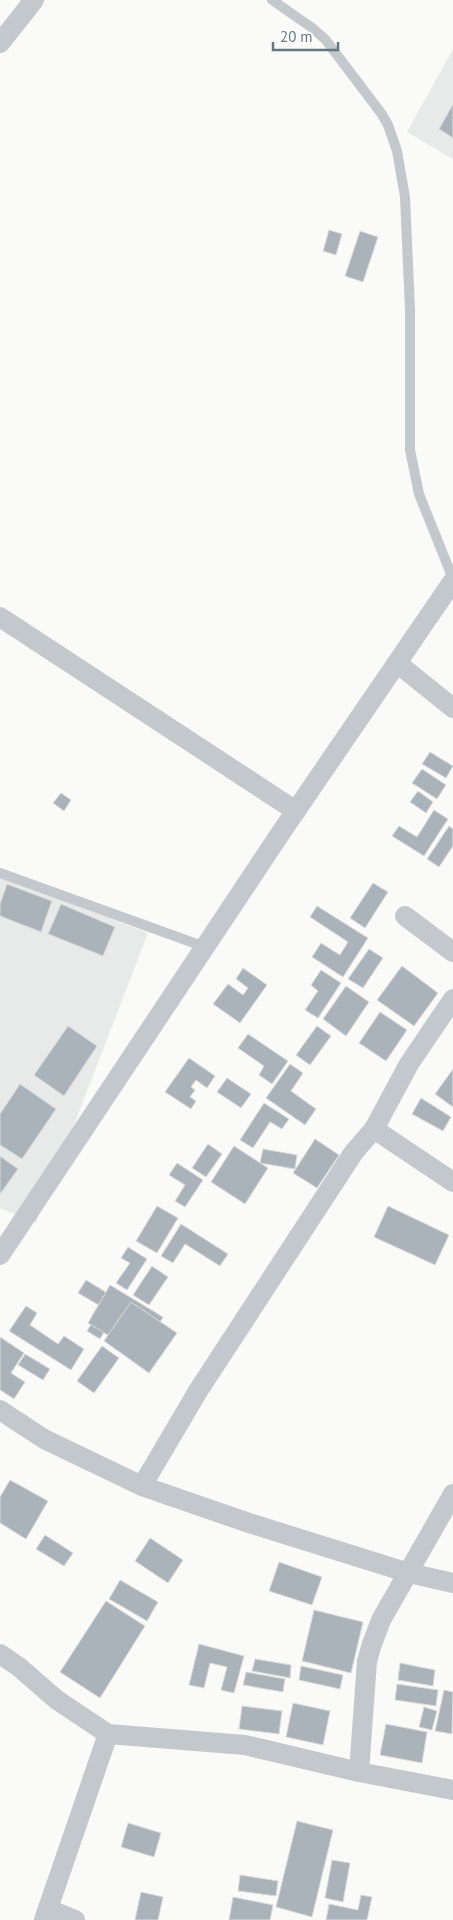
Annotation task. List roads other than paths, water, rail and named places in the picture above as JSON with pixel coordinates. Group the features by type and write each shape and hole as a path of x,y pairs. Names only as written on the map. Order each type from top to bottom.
{"street":[{"path":"0,43 34,0"},
{"path":"0,1255 296,811 453,580"},
{"path":"0,617 296,811"},
{"path":"397,663 453,708"},
{"path":"405,916 453,952"},
{"path":"142,1486 198,1392 354,1152 374,1129 409,1064 453,999"},
{"path":"374,1129 453,1182"},
{"path":"0,1410 44,1439 142,1486 248,1523 409,1573 453,1583"},
{"path":"359,1772 367,1661 370,1652 382,1620 453,1494"},
{"path":"0,1654 19,1667 57,1700 108,1734 245,1745 359,1772 453,1790"},
{"path":"75,1920 46,1914 108,1734"}],"lane":[{"path":"272,0 325,39 388,125 396,151 405,197 409,256 410,450 419,494 453,580"},
{"path":"0,872 205,947"}]}
